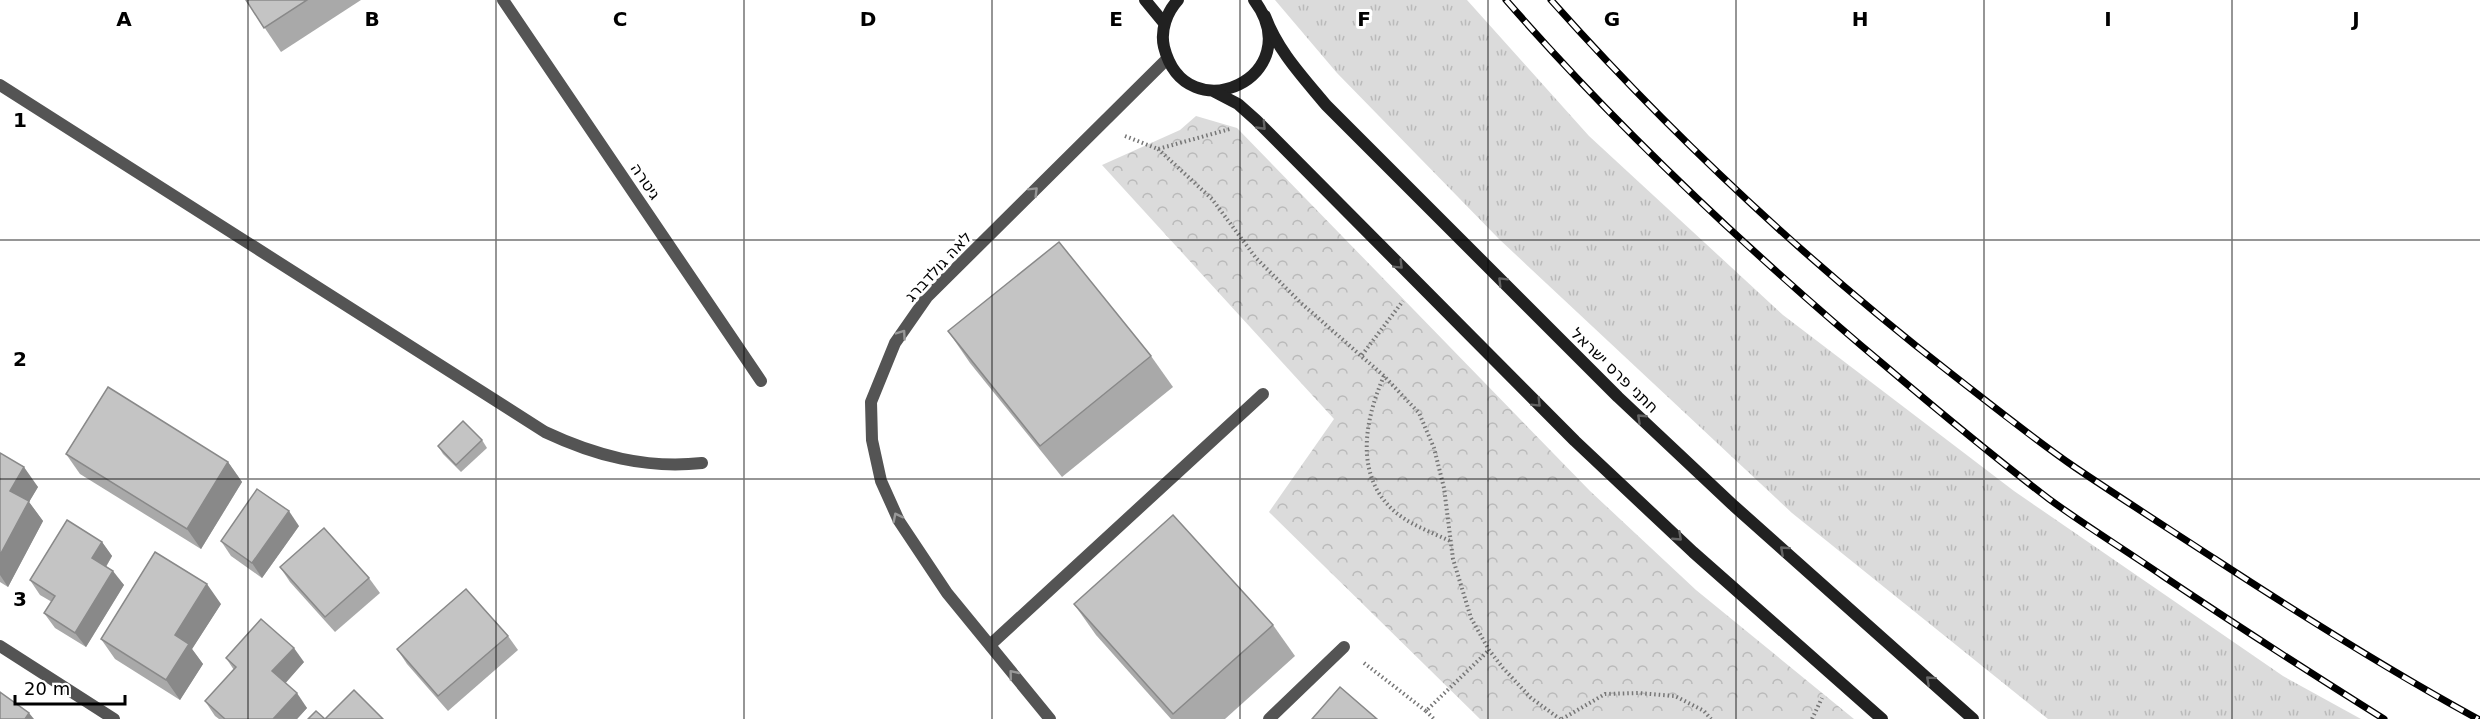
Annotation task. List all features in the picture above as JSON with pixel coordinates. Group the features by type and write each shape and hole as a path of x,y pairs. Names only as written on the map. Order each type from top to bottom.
{"main road":[{"path":"1145,0 1164,23"},
{"path":"1178,0 1164,23 1162,41 1167,59 1181,78 1197,88 1215,92 1238,104 1256,120 1575,441 1693,552 1882,719"},
{"name":"חתני פרס ישראל","path":"1254,0 1265,16 1273,37 1284,55 1326,105 1610,389 1734,506 1973,719"},
{"path":"1215,92 1234,88 1246,82 1259,69 1267,52 1269,34 1265,16"}],"street":[{"name":"גיטרה","path":"503,0 761,381"},
{"name":"לאה גולדברג","path":"1050,719 947,593 898,521 880,481 872,440 871,402 895,343 927,297 1167,59"},
{"path":"0,85 545,432 609,457 665,465 702,463"},
{"path":"990,645 1263,394"},
{"path":"0,646 114,719"},
{"path":"1269,719 1344,647"}],"path":[{"path":"1158,149 1256,120"},
{"path":"1099,126 1158,149 1212,200 1256,258 1301,303 1362,355 1419,413 1434,448 1444,488 1453,559 1471,618 1489,650 1531,698 1561,719 1605,694 1639,693 1675,696 1704,711 1711,719"},
{"path":"1362,355 1416,282"},
{"path":"1384,376 1372,403 1366,437 1370,470 1377,493 1403,518 1451,541"},
{"path":"1344,647 1434,719"},
{"path":"1425,711 1489,650"}],"green space":[{"path":"1275,0 1467,0 1589,136 1783,315 2014,491 2283,676 2361,719 2048,719 1792,513 1499,239 1337,73"},
{"path":"1196,116 1237,128 1590,491 1696,590 1854,719 1480,719 1269,512 1334,419 1102,165 1180,130"}],"building":[{"path":"246,0 307,0 264,28"},
{"path":"1059,242 1151,356 1040,446 948,331"},
{"path":"108,387 228,462 187,529 66,454"},
{"path":"463,421 482,440 456,465 438,446"},
{"path":"0,453 24,467 10,491 29,501 0,555"},
{"path":"257,489 289,511 252,563 221,541"},
{"path":"1173,515 1273,625 1173,714 1074,604"},
{"path":"67,520 102,542 92,558 113,571 75,633 44,613 55,596 30,580"},
{"path":"324,528 369,578 325,617 280,567"},
{"path":"155,552 207,584 175,635 189,644 166,680 101,639"},
{"path":"466,589 508,636 438,696 397,649"},
{"path":"261,619 294,648 272,671 297,693 273,719 225,719 205,701 236,667 226,658"},
{"path":"1340,687 1377,719 1312,719"},
{"path":"354,690 383,719 325,719"},
{"path":"0,692 29,713 25,719 0,719"},
{"path":"316,711 325,719 308,719"}],"railway":[{"path":"1506,0 1550,50 1690,192 1838,326 1968,435 2077,519 2384,719"},
{"path":"1551,0 1645,101 1744,197 1899,332 1999,411 2076,468 2247,580 2378,662 2478,719"}]}
